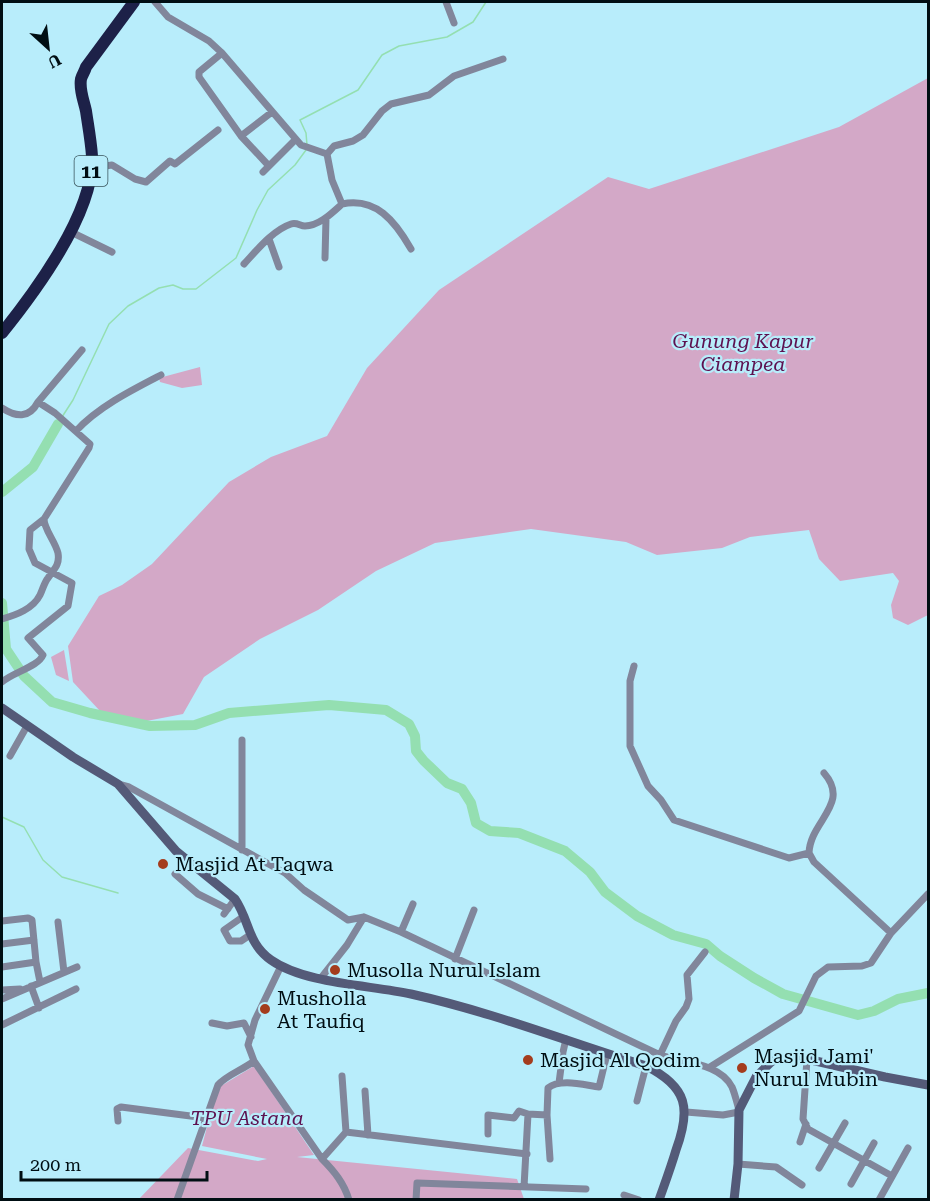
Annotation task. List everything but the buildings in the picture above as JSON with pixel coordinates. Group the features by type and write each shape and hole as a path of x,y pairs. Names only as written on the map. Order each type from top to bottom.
{"highway":[{"name":"11","path":"2,333 44,277 58,254 86,195 92,168 81,78 86,67 134,2"}],"main road":[{"path":"2,708 118,784 176,851 235,899 244,916 253,943 281,966 321,978 412,994 521,1024 646,1066 663,1075 678,1090 686,1112 682,1134 659,1200"},
{"path":"734,1200 738,1164 739,1111 750,1086 766,1065 778,1059 807,1059 928,1085"}],"street":[{"path":"155,2 168,17 209,41 222,53 295,140 305,148 327,154"},
{"path":"446,2 454,23"},
{"path":"222,53 199,74 266,169 295,140"},
{"path":"327,154 334,146 363,135 382,111 391,104 429,95 454,76 503,59"},
{"path":"241,136 272,112"},
{"path":"92,168 112,165 146,183 170,161 175,164 218,130"},
{"path":"327,154 332,180 342,204"},
{"path":"244,264 269,239 292,224 309,225 326,218 342,204 357,202 373,207 392,221 411,249"},
{"path":"325,258 326,218"},
{"path":"69,231 112,252"},
{"path":"269,239 279,267"},
{"path":"2,408 11,414 22,415 34,410 38,402 82,350"},
{"path":"76,431 83,423 115,401 161,375"},
{"path":"2,682 13,673 40,660 43,655 28,638 69,606 72,583 35,563 29,549 30,530 44,519 89,448 87,441 76,431 38,402"},
{"path":"2,619 15,616 34,603 58,564 55,541 44,519"},
{"path":"634,666 630,681 630,746 648,786 661,800 674,820 789,858 809,853"},
{"path":"10,756 27,726"},
{"path":"242,740 242,850"},
{"path":"824,773 834,788 833,798 830,809 813,833 809,853 814,862 891,933"},
{"path":"118,784 129,787 285,873 304,890 348,920 364,917 401,932 660,1054 686,1063 710,1067 728,1081 733,1089 739,1111 723,1115 686,1112"},
{"path":"175,874 198,894 226,912 235,899"},
{"path":"710,1067 795,1015 802,1008 816,976 823,969 862,966 871,963 891,933 928,894"},
{"path":"401,932 413,904"},
{"path":"456,959 474,910"},
{"path":"244,916 224,930 230,941 241,941 250,935"},
{"path":"321,978 347,945 364,917"},
{"path":"2,921 28,918 32,920 40,982"},
{"path":"58,922 64,972"},
{"path":"2,944 34,940"},
{"path":"660,1054 689,999 687,975 705,952"},
{"path":"2,966 36,962"},
{"path":"2,999 77,966"},
{"path":"281,966 255,1020 248,1045 254,1061 322,1159 334,1171 349,1200"},
{"path":"2,990 28,988"},
{"path":"28,988 39,1008"},
{"path":"2,1025 76,989"},
{"path":"212,1023 227,1026 244,1023 251,1038"},
{"path":"559,1083 566,1039"},
{"path":"550,1159 548,1088 550,1085 559,1083 602,1088 607,1054"},
{"path":"807,1059 803,1119 808,1129 892,1176"},
{"path":"177,1200 218,1085 222,1080 254,1061"},
{"path":"636,1101 646,1066"},
{"path":"322,1159 346,1132 342,1076"},
{"path":"365,1092 368,1135"},
{"path":"118,1120 117,1109 121,1107 206,1118"},
{"path":"488,1134 488,1115 514,1118 519,1111 547,1115"},
{"path":"524,1187 528,1114"},
{"path":"819,1168 845,1123"},
{"path":"800,1142 806,1124"},
{"path":"346,1132 527,1154"},
{"path":"851,1184 874,1143"},
{"path":"879,1200 908,1148"},
{"path":"738,1164 776,1167 802,1185"},
{"path":"416,1200 417,1183 586,1189"},
{"path":"624,1195 639,1200"}],"green space":[{"name":"Gunung Kapur Ciampea","path":"928,78 928,615 908,625 893,618 891,605 899,581 893,573 840,581 819,559 809,530 750,537 722,548 657,555 626,542 531,529 435,543 376,571 318,610 260,639 204,677 183,714 136,723 100,711 73,682 68,646 99,596 122,585 152,564 229,482 271,457 327,436 367,368 439,290 608,177 649,189 839,127"},
{"path":"200,367 202,385 182,388 160,382 159,378"},
{"path":"64,650 69,681 56,675 51,657"},
{"name":"TPU Astana","path":"254,1066 314,1155 297,1157 517,1179 524,1199 138,1200 188,1148 258,1161 267,1159 202,1146 213,1104 221,1086"}],"waterway":[{"path":"307,145 306,133 300,120 358,90 382,55 399,46 447,37 473,22 486,2"},
{"path":"62,417 73,400 109,324 128,306 159,288 173,285 183,289 196,289 236,258 268,190 295,165 306,150"},
{"path":"2,492 33,467 58,424"},
{"path":"2,603 6,649 24,676 52,702 150,726 195,725 229,713 329,705 386,710 409,724 415,736 416,751 424,761 447,783 462,789 471,803 476,823 490,831 519,833 565,851 590,872 605,892 637,916 673,935 706,944 720,956 783,994 858,1015 874,1011 898,999 928,993"},
{"path":"2,642 6,641"},
{"path":"2,817 24,827 43,860 62,877 118,893"}],"place":[{"name":"Masjid At Taqwa","path":"163,864"},
{"name":"Musolla Nurul Islam","path":"335,970"},
{"name":"Musholla At Taufiq","path":"265,1009"},
{"name":"Masjid Al Qodim","path":"528,1060"},
{"name":"Masjid Jami' Nurul Mubin","path":"742,1068"}]}
